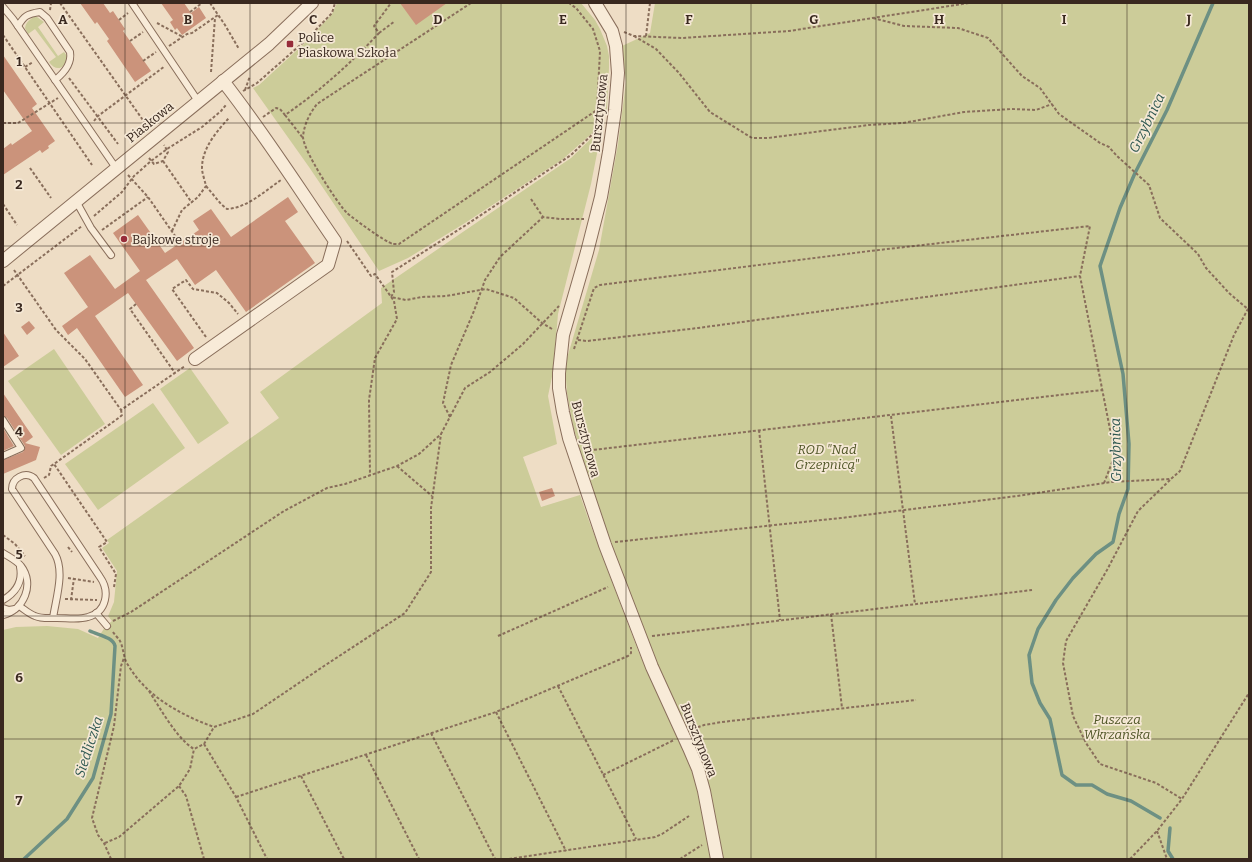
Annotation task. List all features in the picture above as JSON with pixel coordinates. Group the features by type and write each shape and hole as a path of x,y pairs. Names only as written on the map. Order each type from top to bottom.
{"street":[{"name":"Piaskowa","path":"3,261 269,44 312,3"},
{"name":"Bursztynowa","path":"595,3 612,32 616,46 618,73 616,110 610,152 601,197 559,373 563,412 569,438 604,545 641,641 698,769 718,859"},
{"path":"194,359 328,265 335,241 290,174 223,81"}],"lane":[{"path":"134,5 198,101"},
{"path":"3,7 18,26 116,168"},
{"path":"18,26 23,18 31,13 40,12 47,18 70,52 71,58 64,72 55,80"},
{"path":"76,201 87,222 111,255"},
{"path":"3,420 21,448 3,456"},
{"path":"19,606 35,617 52,618 84,618 96,613 105,601 106,593 104,583 34,478 29,475 24,475 15,480 13,490 55,555 59,566 59,576 52,618"},
{"path":"3,553 17,562 24,571 27,582 26,594 19,606 10,613 3,615"},
{"path":"3,600 13,593 20,581 21,575 17,562"},
{"path":"3,608 10,610 19,606"},
{"path":"96,613 107,626"}],"path":[{"path":"60,3 145,122"},
{"path":"190,12 202,3"},
{"path":"3,286 87,222 122,192 134,176 151,161 202,127 221,112 235,96 257,83 306,40 332,12 335,3"},
{"path":"379,33 374,26 391,3"},
{"path":"303,138 308,115 317,104 471,3"},
{"path":"254,123 276,108 280,109 303,138 307,149 334,197 348,213 393,244 399,244 597,110 600,51 593,29 576,8 569,3"},
{"path":"646,36 650,3"},
{"path":"634,36 682,38 789,31 969,3"},
{"path":"211,4 239,49"},
{"path":"119,20 134,5"},
{"path":"140,14 183,37"},
{"path":"144,61 186,34 192,33 218,15"},
{"path":"211,72 215,17"},
{"path":"873,18 904,26 958,28 988,38 1022,76 1040,88 1059,114 1100,143 1109,147 1149,185 1160,218 1198,254 1206,268 1229,293 1248,308 1234,335 1180,471 1138,512 1066,641 1063,663 1073,716 1086,743 1100,764 1156,784 1182,799"},
{"path":"285,115 324,87 379,33 396,21"},
{"path":"130,40 148,28"},
{"path":"622,31 656,49 679,73 710,112 752,138 768,138 869,125 903,123 964,112 1012,109 1036,110 1052,104"},
{"path":"3,35 92,165"},
{"path":"88,127 98,116 171,61"},
{"path":"64,72 118,144"},
{"path":"3,123 18,124 64,94"},
{"path":"229,118 216,133 205,152 202,168 206,186 227,209 233,209 249,202 290,174"},
{"path":"391,297 394,292 392,272 571,155 602,126"},
{"path":"149,158 154,164 163,161 168,152 164,146"},
{"path":"163,161 192,203"},
{"path":"30,168 51,198"},
{"path":"128,175 148,198 180,243"},
{"path":"172,231 182,210 198,197 206,186"},
{"path":"96,234 148,198"},
{"path":"531,199 543,217 560,219 595,219"},
{"path":"3,204 17,225"},
{"path":"450,417 443,403 451,364 474,311 485,280 500,257 543,217"},
{"path":"573,352 594,288 600,285 863,252 1090,226 1080,276 1115,455 1104,483"},
{"path":"346,240 371,276 375,274 394,301 397,319 375,358 369,400 370,475"},
{"path":"14,270 56,330 85,359 121,410 122,415 51,466 49,475"},
{"path":"391,297 406,300 422,297 446,296 486,289 514,298 542,323 568,337 587,341 698,328 1080,276"},
{"path":"212,346 172,289 186,280 194,289 217,293 228,303 245,323"},
{"path":"136,304 130,309 175,373"},
{"path":"194,749 204,744 214,728 253,714 405,613 431,572 431,508 441,434 465,388 496,367 523,344 560,304"},
{"path":"121,410 194,359"},
{"path":"580,451 891,416 1103,390"},
{"path":"891,416 915,604"},
{"path":"759,430 780,620"},
{"path":"194,749 188,746 147,689 133,673 124,657 120,641 107,626 110,622 131,612 284,511 327,488 345,484 397,466 419,454 441,434"},
{"path":"586,450 588,457"},
{"path":"54,464 107,542"},
{"path":"397,466 432,496"},
{"path":"613,542 904,510 1017,496 1111,482 1171,479"},
{"path":"612,538 615,547"},
{"path":"68,547 72,553"},
{"path":"59,576 88,579 97,583"},
{"path":"71,600 74,578"},
{"path":"498,636 608,587"},
{"path":"648,636 1032,590"},
{"path":"62,600 97,602 100,596"},
{"path":"831,614 842,708"},
{"path":"236,797 496,712 628,656 631,653"},
{"path":"111,859 104,843 98,835 92,818 114,726 121,666 124,657"},
{"path":"558,686 636,839"},
{"path":"147,689 165,704 214,728"},
{"path":"1130,859 1157,831 1182,799 1249,693"},
{"path":"690,730 704,725 722,722 916,700"},
{"path":"496,712 566,851"},
{"path":"431,734 495,859"},
{"path":"603,775 678,738"},
{"path":"204,744 236,797 267,859"},
{"path":"104,843 119,837 179,786 190,768 194,749"},
{"path":"366,755 419,859"},
{"path":"301,776 344,859"},
{"path":"179,786 186,796 204,859"},
{"path":"509,859 655,837 689,816"},
{"path":"1157,831 1167,859"},
{"path":"680,859 714,838"}],"green space":[{"path":"337,3 581,3 595,20 607,46 609,68 607,108 605,116 598,128 563,159 408,258 379,271 309,167 253,88 259,85 308,40 332,14"},
{"path":"655,3 1249,3 1249,859 3,859 3,630 16,627 47,626 78,629 98,638 105,627 112,621 108,616 114,602 117,571 102,548 109,543 107,540 279,418 260,392 382,303 381,288 571,158 602,128 591,184 558,314 553,372 548,396 557,444 523,457 541,507 580,495 639,653 685,754 716,834 646,639 621,575 590,485 573,426 567,393 565,365 599,250 618,144 626,82 622,46 650,33"},
{"path":"34,17 37,17 44,22 38,27 58,56 64,52 67,56 65,64 61,68 55,67 49,62 56,57 35,29 28,34 25,26 28,21"},
{"path":"54,349 105,424 61,455 8,381"},
{"path":"190,368 229,423 198,444 160,389"},
{"path":"153,403 185,448 98,510 65,464"}],"building":[{"path":"80,3 103,3 110,13 113,11 125,29 123,31 151,71 135,82 107,41 109,39 97,22 95,24"},
{"path":"161,3 184,3 191,13 199,7 206,18 182,35 177,28 175,30 170,22 173,20"},
{"path":"400,3 447,3 416,25"},
{"path":"3,55 37,104 32,108 55,141 42,153 40,150 3,175 3,149 11,143 12,145 32,131 3,90"},
{"path":"288,197 298,212 285,221 315,263 246,312 216,270 195,285 177,259 146,280 194,348 177,361 128,293 95,316 143,385 125,397 77,328 68,335 62,326 88,307 64,273 90,255 115,289 140,271 113,233 138,215 165,253 199,230 193,221 211,209 231,237"},
{"path":"29,321 35,328 27,335 21,327"},
{"path":"3,332 19,356 3,367"},
{"path":"3,393 33,437 25,443 40,447 36,460 3,474 3,460 23,452 25,446 7,418 3,416"},
{"path":"3,428 14,446 3,451"},
{"path":"552,488 555,496 542,501 539,492"}],"waterway":[{"name":"Grzybnica","path":"1160,818 1131,801 1107,794 1092,785 1076,785 1062,775 1050,719 1040,703 1032,683 1029,655 1038,629 1056,600 1073,578 1096,554 1113,542 1119,514 1128,489 1129,444 1123,374 1100,266 1120,208 1135,173 1167,110 1213,3"},
{"name":"Siedliczka","path":"24,859 67,819 93,778 111,714 115,646 114,643 108,638 90,631"},
{"name":"Grzybnica","path":"1170,828 1168,851 1173,859"}],"place":[{"name":"Police Piaskowa Szkoła","path":"290,44"},
{"name":"Bajkowe stroje","path":"124,239"}],"park label":[{"name":"ROD \"Nad Grzepnicą\"","path":"827,456"},
{"name":"Puszcza Wkrzańska","path":"1117,726"}]}
